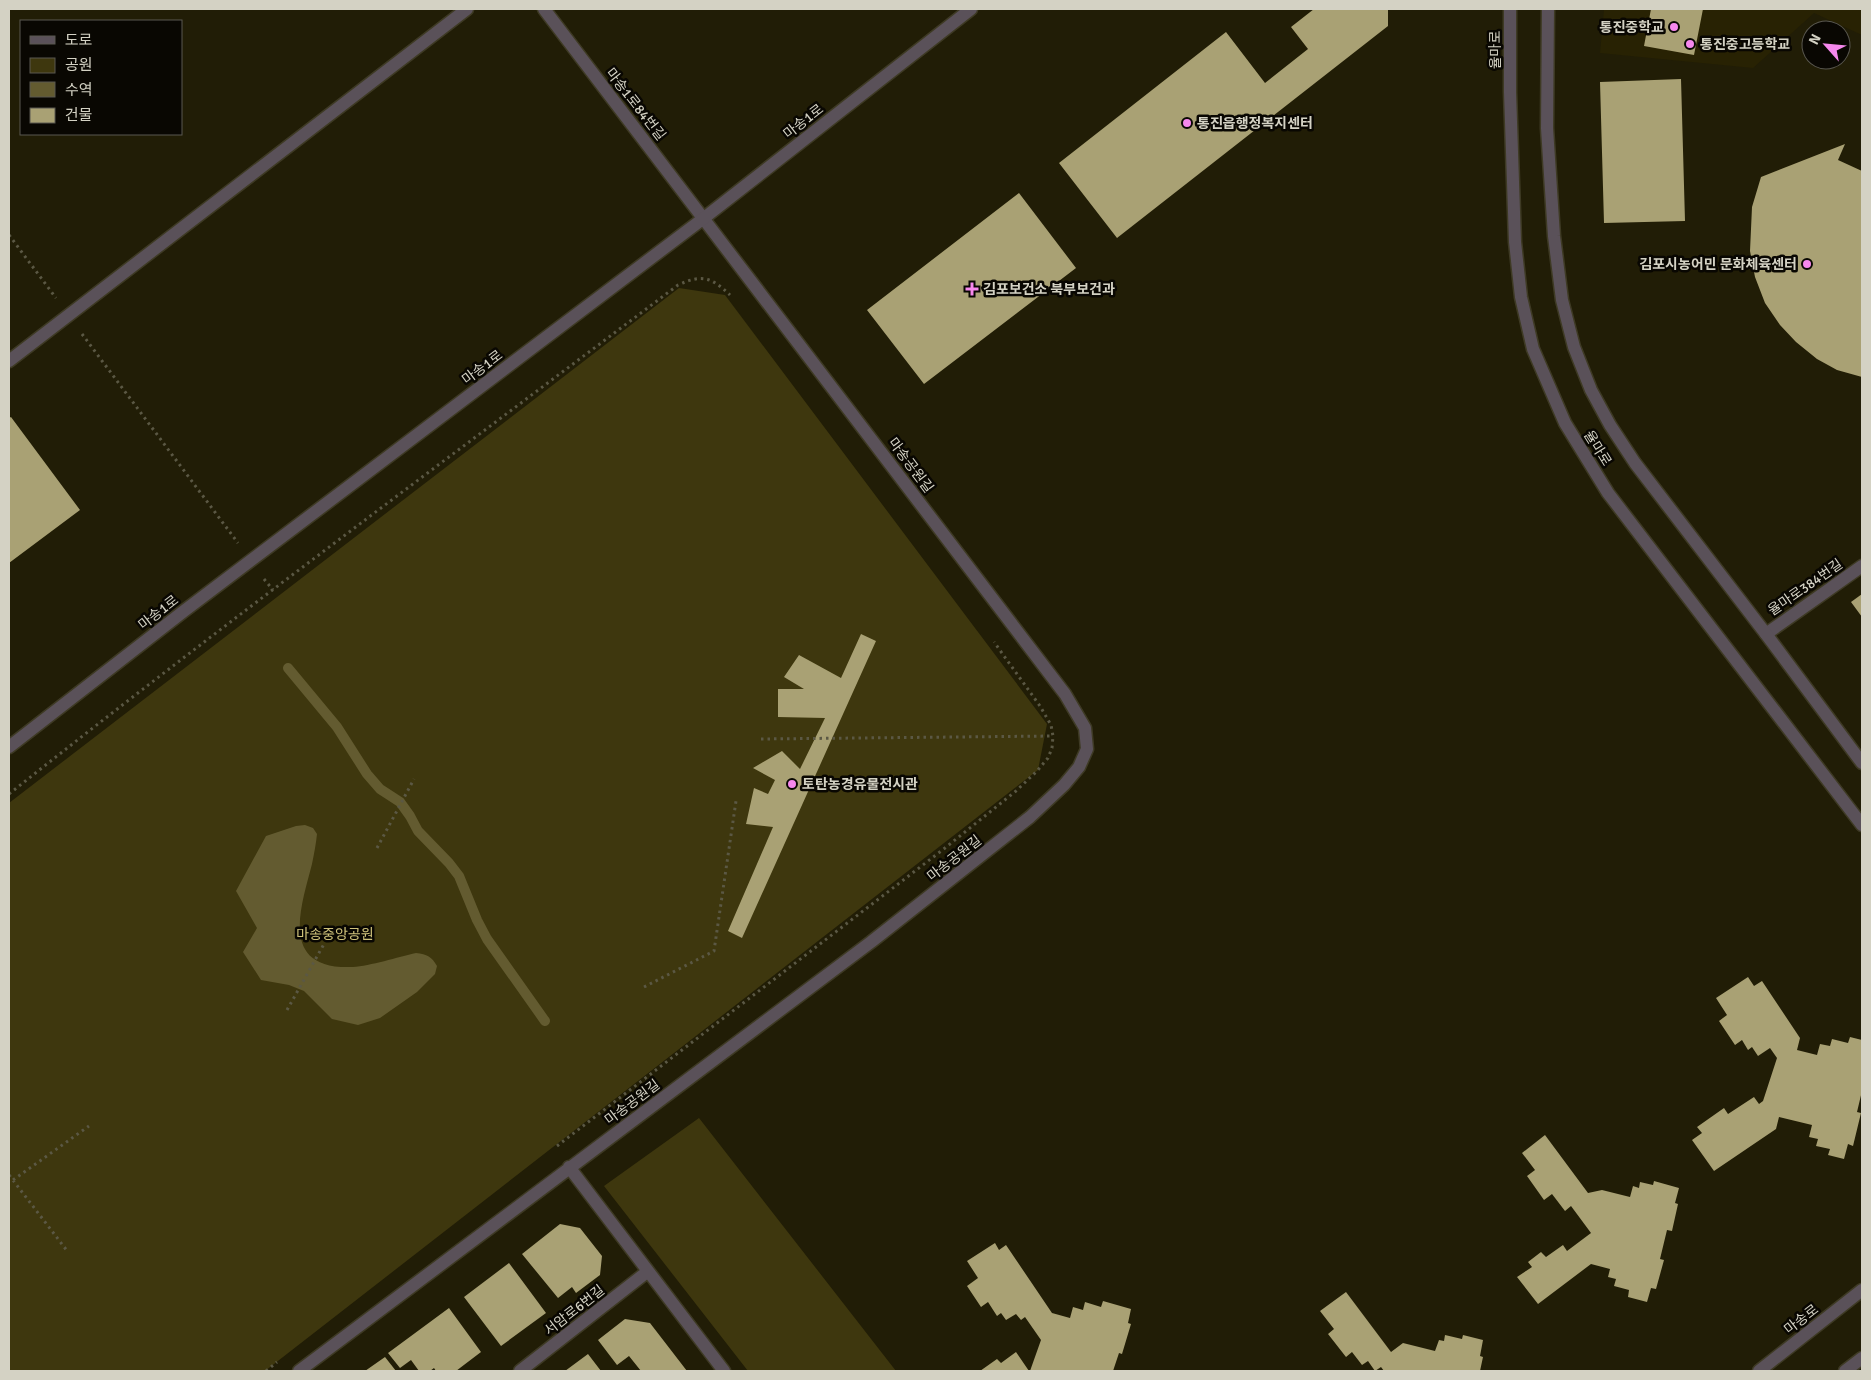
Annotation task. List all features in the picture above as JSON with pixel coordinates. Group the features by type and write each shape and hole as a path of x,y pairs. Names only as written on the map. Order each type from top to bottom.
{"street":[{"path":"9,362 467,9"},
{"name":"마송1로84번길","path":"544,9 704,218"},
{"name":"마송1로","path":"9,747 250,561 704,218 971,9"},
{"name":"율마로","path":"1510,9 1510,92 1515,242 1521,296 1533,349 1565,423 1608,493 1862,825"},
{"name":"율마로","path":"1548,9 1547,128 1554,236 1562,300 1574,347 1591,390 1610,425 1635,463 1862,763"},
{"name":"마송공원길","path":"299,1371 871,942 1030,818 1064,786 1079,767 1086,749 1085,728 1065,694 704,218"},
{"name":"율마로384번길","path":"1766,634 1862,566"},
{"path":"569,1167 724,1371"},
{"name":"서암로6번길","path":"520,1371 647,1272"},
{"name":"마송로","path":"1759,1371 1862,1290"},
{"path":"1845,1371 1862,1358"}],"path":[{"path":"9,235 273,590"},
{"path":"9,794 97,724 273,590 678,285 692,279 708,279 717,283 736,302"},
{"path":"550,1151 807,955 1016,791 1037,772 1048,758 1052,748 1053,736 1051,725 1040,706 988,634"},
{"path":"761,739 1053,736"},
{"path":"376,848 414,779"},
{"path":"644,988 714,951 736,801"},
{"path":"287,1010 324,944"},
{"path":"13,1180 89,1126"},
{"path":"9,1175 68,1252"},
{"path":"266,1371 278,1362"}],"shaded area":[{"name":"통진중고등학교","path":"1604,9 1862,9 1862,35 1851,30 1851,20 1829,20 1814,13 1806,20 1801,20 1801,25 1753,68 1600,53"}],"green space":[{"name":"마송중앙공원","path":"679,288 725,295 1047,724 1038,770 265,1371 9,1371 9,803"},
{"path":"699,1118 896,1371 748,1371 604,1186"}],"water":[{"path":"305,825 313,828 317,834 303,900 300,934 304,948 314,959 330,965 353,967 416,953 429,957 437,966 435,974 417,992 380,1018 358,1025 332,1019 304,991 289,985 261,980 243,952 257,928 236,891 266,836"}],"building":[{"name":"통진읍행정복지센터","path":"1314,9 1388,9 1388,26 1117,238 1059,163 1226,32 1265,83 1308,49 1291,27"},
{"name":"통진중학교","path":"1651,9 1703,9 1694,55 1644,46"},
{"path":"1681,79 1685,221 1604,223 1600,82"},
{"name":"김포시농어민 문화체육센터","path":"1845,144 1838,160 1862,171 1862,377 1837,370 1817,359 1796,342 1780,325 1765,303 1755,277 1750,251 1752,207 1761,177"},
{"name":"김포보건소 북부보건과","path":"1019,193 1076,268 924,384 867,310"},
{"path":"11,417 80,510 9,563 9,418"},
{"path":"1862,594 1862,617 1851,602"},
{"name":"토탄농경유물전시관","path":"861,634 876,641 742,938 728,931 773,827 746,824 754,788 768,794 775,780 753,768 782,751 800,769 825,718 778,717 778,689 804,689 784,677 799,655 841,678"},
{"path":"1748,977 1754,986 1762,981 1800,1038 1797,1050 1817,1055 1820,1044 1830,1046 1832,1039 1848,1043 1850,1037 1862,1040 1862,1091 1857,1112 1861,1113 1853,1146 1848,1144 1844,1159 1828,1155 1830,1149 1816,1146 1818,1139 1809,1137 1812,1125 1779,1117 1776,1129 1714,1171 1692,1140 1702,1133 1697,1127 1724,1108 1728,1114 1754,1097 1759,1104 1763,1101 1777,1058 1770,1048 1758,1056 1752,1047 1748,1050 1742,1040 1735,1045 1719,1021 1727,1015 1716,998"},
{"path":"1545,1135 1588,1193 1602,1190 1630,1197 1633,1186 1639,1188 1640,1182 1653,1185 1654,1181 1679,1188 1675,1203 1678,1204 1672,1231 1667,1230 1660,1259 1664,1260 1656,1289 1651,1288 1647,1302 1628,1297 1629,1290 1614,1286 1616,1279 1608,1277 1610,1269 1591,1264 1538,1304 1517,1277 1532,1267 1528,1262 1541,1252 1546,1257 1563,1245 1567,1251 1591,1233 1571,1206 1565,1211 1552,1194 1544,1200 1527,1176 1535,1170 1522,1153"},
{"path":"560,1224 580,1228 602,1256 600,1275 576,1293 572,1287 558,1298 522,1254"},
{"path":"995,1243 999,1250 1006,1245 1052,1313 1070,1318 1073,1307 1083,1310 1085,1302 1101,1307 1103,1301 1131,1309 1128,1323 1131,1324 1122,1354 1119,1353 1113,1371 1030,1371 1041,1340 1025,1317 1021,1320 1016,1314 1006,1320 1001,1313 997,1316 988,1302 981,1307 967,1286 978,1278 967,1261"},
{"path":"509,1263 546,1313 501,1346 464,1297"},
{"path":"1346,1292 1391,1352 1403,1343 1435,1351 1439,1340 1444,1341 1445,1335 1462,1339 1463,1335 1483,1340 1480,1356 1483,1357 1480,1371 1384,1371 1381,1367 1375,1371 1368,1361 1362,1365 1352,1352 1346,1357 1328,1334 1334,1329 1320,1311"},
{"path":"449,1308 481,1352 456,1371 436,1371 434,1368 430,1371 419,1371 411,1360 400,1368 388,1353"},
{"path":"625,1319 650,1323 687,1371 641,1371 629,1356 617,1365 598,1340"},
{"path":"1016,1352 1029,1371 980,1371 997,1359 1001,1363"},
{"path":"588,1354 601,1371 565,1371"},
{"path":"385,1357 396,1371 365,1371"}],"waterway":[{"path":"288,668 337,727 367,774 380,789 400,802 418,831 459,876 487,939 545,1021"}],"place":[{"name":"통진중학교","path":"1674,27"},
{"name":"통진중고등학교","path":"1690,44"},
{"name":"통진읍행정복지센터","path":"1187,123"},
{"name":"김포시농어민 문화체육센터","path":"1807,264"},
{"name":"김포보건소 북부보건과","path":"972,289"},
{"name":"토탄농경유물전시관","path":"792,784"}]}
